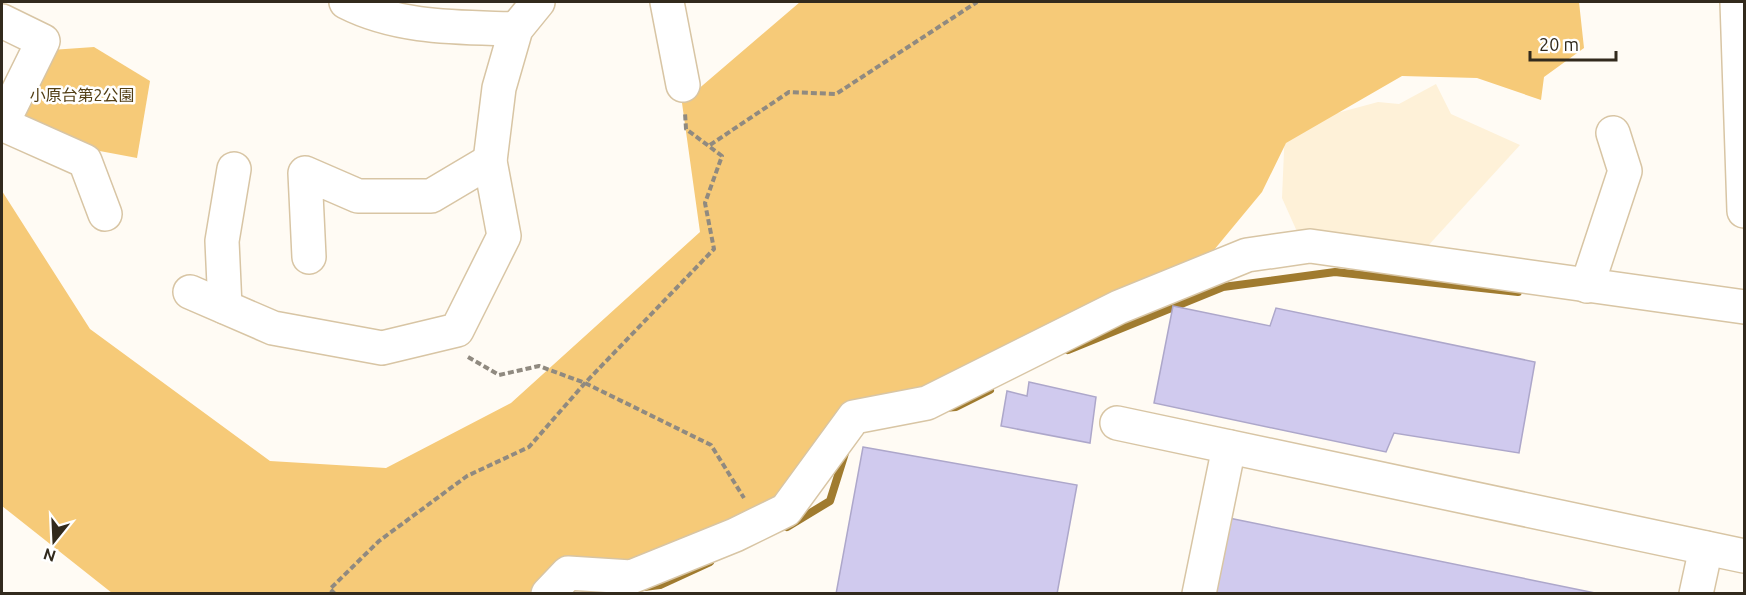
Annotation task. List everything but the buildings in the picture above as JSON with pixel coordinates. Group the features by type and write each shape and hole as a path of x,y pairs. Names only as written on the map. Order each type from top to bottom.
{"street":[{"path":"346,2 367,12 426,26 516,29"},
{"path":"190,292 273,328 382,348 457,330 504,236 490,162 499,88 516,29 537,2"},
{"path":"667,2 683,85"},
{"path":"1737,2 1742,78 1744,211"},
{"path":"2,21 42,40 2,124 85,160 105,214"},
{"path":"1587,286 1625,171 1613,133"},
{"path":"309,257 305,173 358,196 430,196 490,162"},
{"path":"225,307 222,241 234,169"},
{"path":"548,594 568,573 632,577 759,524 786,510 854,417 927,403 1119,307 1247,255 1310,246 1744,307"},
{"path":"1117,423 1744,556"},
{"path":"1198,594 1229,447"},
{"path":"1696,594 1706,548"}],"path":[{"path":"710,145 789,92 836,94 977,2"},
{"path":"335,594 330,589 379,541 466,476 529,447 585,383 714,249 705,203 722,156 686,129 683,85"},
{"path":"440,334 478,365 499,375 539,366 585,383 711,445 759,524"}],"shaded area":[{"path":"1436,84 1451,114 1520,145 1425,249 1299,236 1282,198 1285,127 1378,102 1399,104"}],"green space":[{"path":"800,2 1579,2 1584,48 1544,77 1541,100 1477,78 1402,76 1286,143 1262,192 1209,256 938,404 853,437 781,524 540,593 112,593 2,506 2,191 90,329 270,461 386,468 511,403 700,232 682,103"},
{"name":"小原台第2公園","path":"94,47 150,81 137,158 89,149 17,123 51,50"}],"waterway":[{"path":"1068,350 1223,287 1335,272 1518,292"},
{"path":"944,408 956,407 990,390"},
{"path":"787,527 830,501 845,453"},
{"path":"644,587 660,585 710,562"}]}
